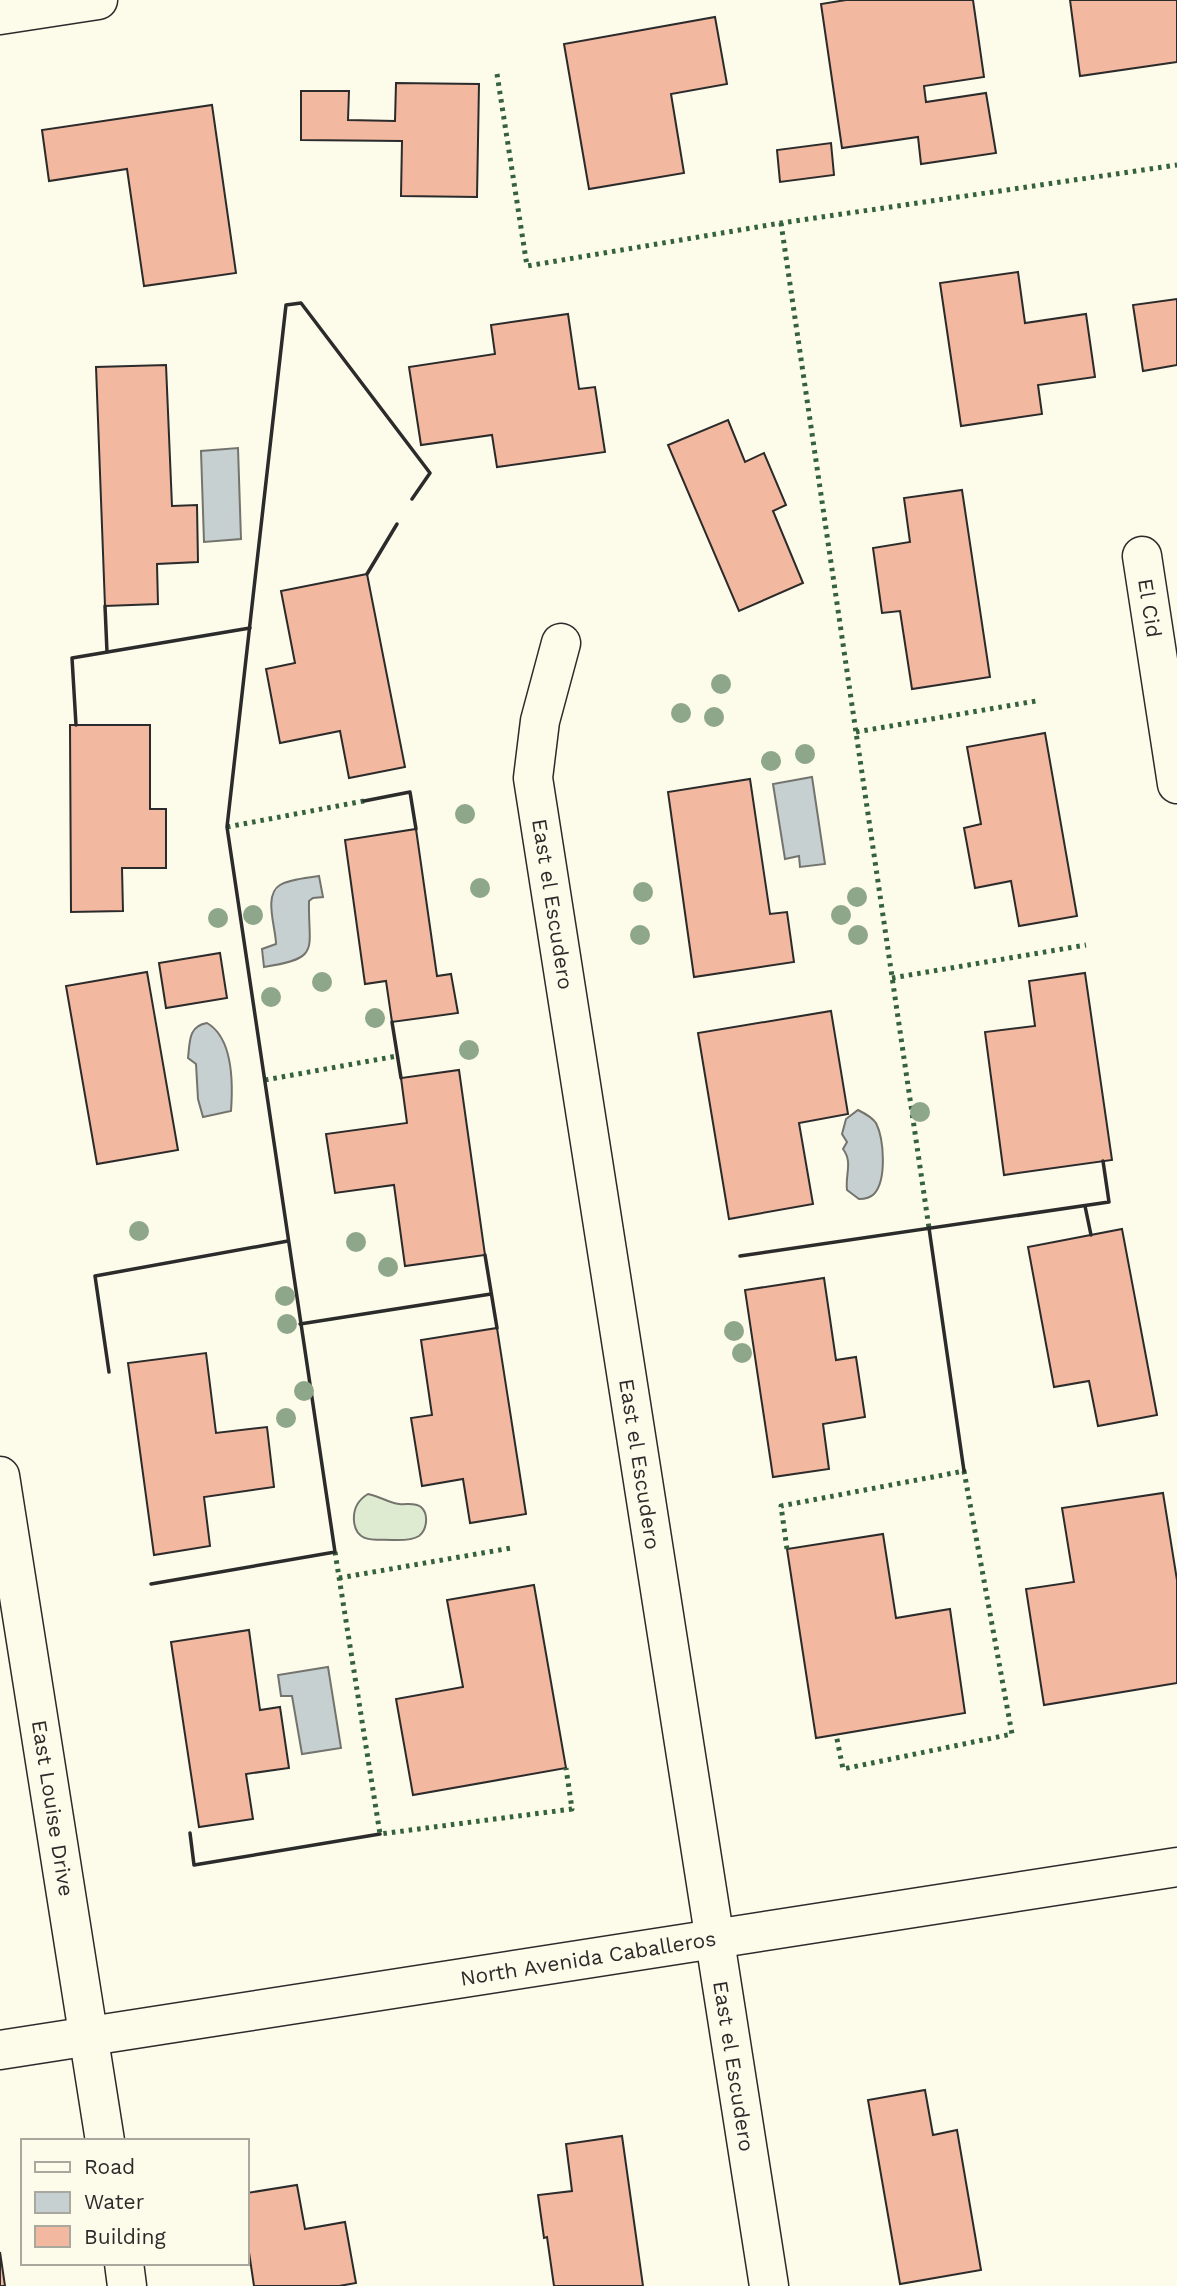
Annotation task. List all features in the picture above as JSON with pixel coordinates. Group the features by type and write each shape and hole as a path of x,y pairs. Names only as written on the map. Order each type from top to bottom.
{"street":[{"path":"0,15 98,0"},
{"name":"El Cid","path":"1142,556 1177,784"},
{"name":"East el Escudero","path":"561,643 540,721 533,778 769,2286"},
{"name":"East Louise Drive","path":"0,1476 105,2139"},
{"name":"North Avenida Caballeros","path":"0,2050 1177,1867"},
{"path":"124,2265 127,2286"}],"green space":[{"path":"368,1494 395,1503 421,1507 426,1518 422,1533 416,1538 406,1540 373,1540 363,1537 356,1528 354,1513 361,1499"}],"water":[{"path":"238,448 241,539 204,542 201,451"},
{"path":"812,777 825,864 800,867 799,856 785,859 773,784"},
{"path":"319,876 323,897 309,901 308,949 295,960 264,967 262,949 276,944 271,904 275,890 289,881"},
{"path":"207,1023 216,1030 227,1050 232,1100 231,1111 203,1117 198,1099 196,1064 188,1058 193,1031"},
{"path":"858,1110 876,1123 883,1159 878,1188 871,1196 859,1199 847,1190 848,1164 843,1149 847,1142 842,1134 846,1119"},
{"path":"328,1667 341,1748 302,1754 292,1696 281,1696 278,1675"}],"building":[{"path":"846,0 973,0 984,77 924,86 926,102 986,93 996,153 921,164 918,137 842,148 821,4"},
{"path":"1070,0 1177,0 1177,62 1080,76"},
{"path":"715,17 727,84 671,94 684,173 589,189 564,44"},
{"path":"396,83 479,84 477,197 401,196 402,141 301,140 301,91 349,91 348,120 395,121"},
{"path":"212,105 236,273 144,286 127,169 49,181 42,130"},
{"path":"831,143 834,175 780,182 777,150"},
{"path":"1018,272 1025,323 1086,314 1095,377 1038,385 1042,414 961,426 940,283"},
{"path":"1177,299 1177,365 1143,371 1133,305"},
{"path":"568,314 579,389 595,387 605,452 497,467 492,435 421,445 409,367 495,354 491,325"},
{"path":"166,365 172,506 197,505 198,562 157,564 158,604 105,606 96,367"},
{"path":"728,420 745,462 764,453 786,505 773,511 803,583 739,611 668,445"},
{"path":"962,490 990,677 912,689 900,611 882,613 873,548 910,542 904,498"},
{"path":"367,574 405,767 349,778 340,731 280,743 266,669 295,663 281,591"},
{"path":"70,725 150,725 150,809 166,809 166,868 122,868 123,911 71,912"},
{"path":"1045,733 1077,916 1019,926 1011,881 975,888 964,828 981,824 967,747"},
{"path":"750,779 770,914 787,912 794,962 694,977 668,792"},
{"path":"416,829 437,976 451,974 458,1013 392,1022 386,981 365,984 345,840"},
{"path":"220,953 227,998 166,1008 159,963"},
{"path":"147,972 178,1150 97,1164 66,986"},
{"path":"1085,973 1112,1160 1004,1175 985,1032 1035,1026 1029,981"},
{"path":"831,1011 848,1114 799,1123 813,1204 729,1219 698,1033"},
{"path":"459,1070 485,1255 405,1266 394,1185 335,1193 326,1134 407,1123 401,1078"},
{"path":"1122,1229 1157,1415 1098,1426 1089,1381 1054,1387 1028,1247"},
{"path":"824,1278 836,1360 856,1357 865,1417 823,1424 829,1469 773,1477 745,1290"},
{"path":"497,1328 526,1514 470,1523 463,1479 422,1486 411,1418 432,1415 421,1340"},
{"path":"206,1353 216,1433 267,1427 274,1487 204,1497 210,1546 154,1555 128,1363"},
{"path":"1163,1493 1177,1580 1177,1683 1044,1705 1026,1589 1074,1582 1062,1508"},
{"path":"883,1534 896,1618 950,1609 965,1713 816,1738 787,1549"},
{"path":"534,1585 566,1768 413,1795 396,1699 463,1687 447,1600"},
{"path":"249,1630 260,1710 280,1707 289,1768 246,1774 253,1819 199,1827 171,1642"},
{"path":"925,2090 933,2135 957,2130 981,2270 900,2284 868,2100"},
{"path":"622,2136 643,2286 554,2286 538,2195 572,2191 566,2144"},
{"path":"297,2185 305,2229 345,2222 356,2283 339,2286 254,2286 248,2246 248,2193"},
{"path":"0,2252 5,2286 0,2286"}],"hedge":[{"path":"497,74 527,266 781,223 1177,165"},
{"path":"781,223 929,1228"},
{"path":"856,732 1036,701"},
{"path":"227,827 364,801"},
{"path":"892,978 1086,945"},
{"path":"265,1080 397,1056"},
{"path":"787,1549 781,1506 964,1471 1012,1734 843,1769 836,1734"},
{"path":"339,1578 511,1548"},
{"path":"335,1552 380,1834 572,1809 566,1768"}],"wall":[{"path":"151,1584 335,1552 227,827 286,305 301,303 430,473 412,499"},
{"path":"367,574 397,524"},
{"path":"105,606 107,652"},
{"path":"76,725 72,658 250,628"},
{"path":"364,801 410,792 416,829"},
{"path":"392,1022 401,1078"},
{"path":"740,1256 1109,1202 1103,1161"},
{"path":"1085,1206 1091,1235"},
{"path":"929,1228 964,1471"},
{"path":"109,1372 95,1276 288,1241"},
{"path":"485,1255 497,1328"},
{"path":"300,1324 491,1294"},
{"path":"190,1833 194,1865 380,1834"}]}
